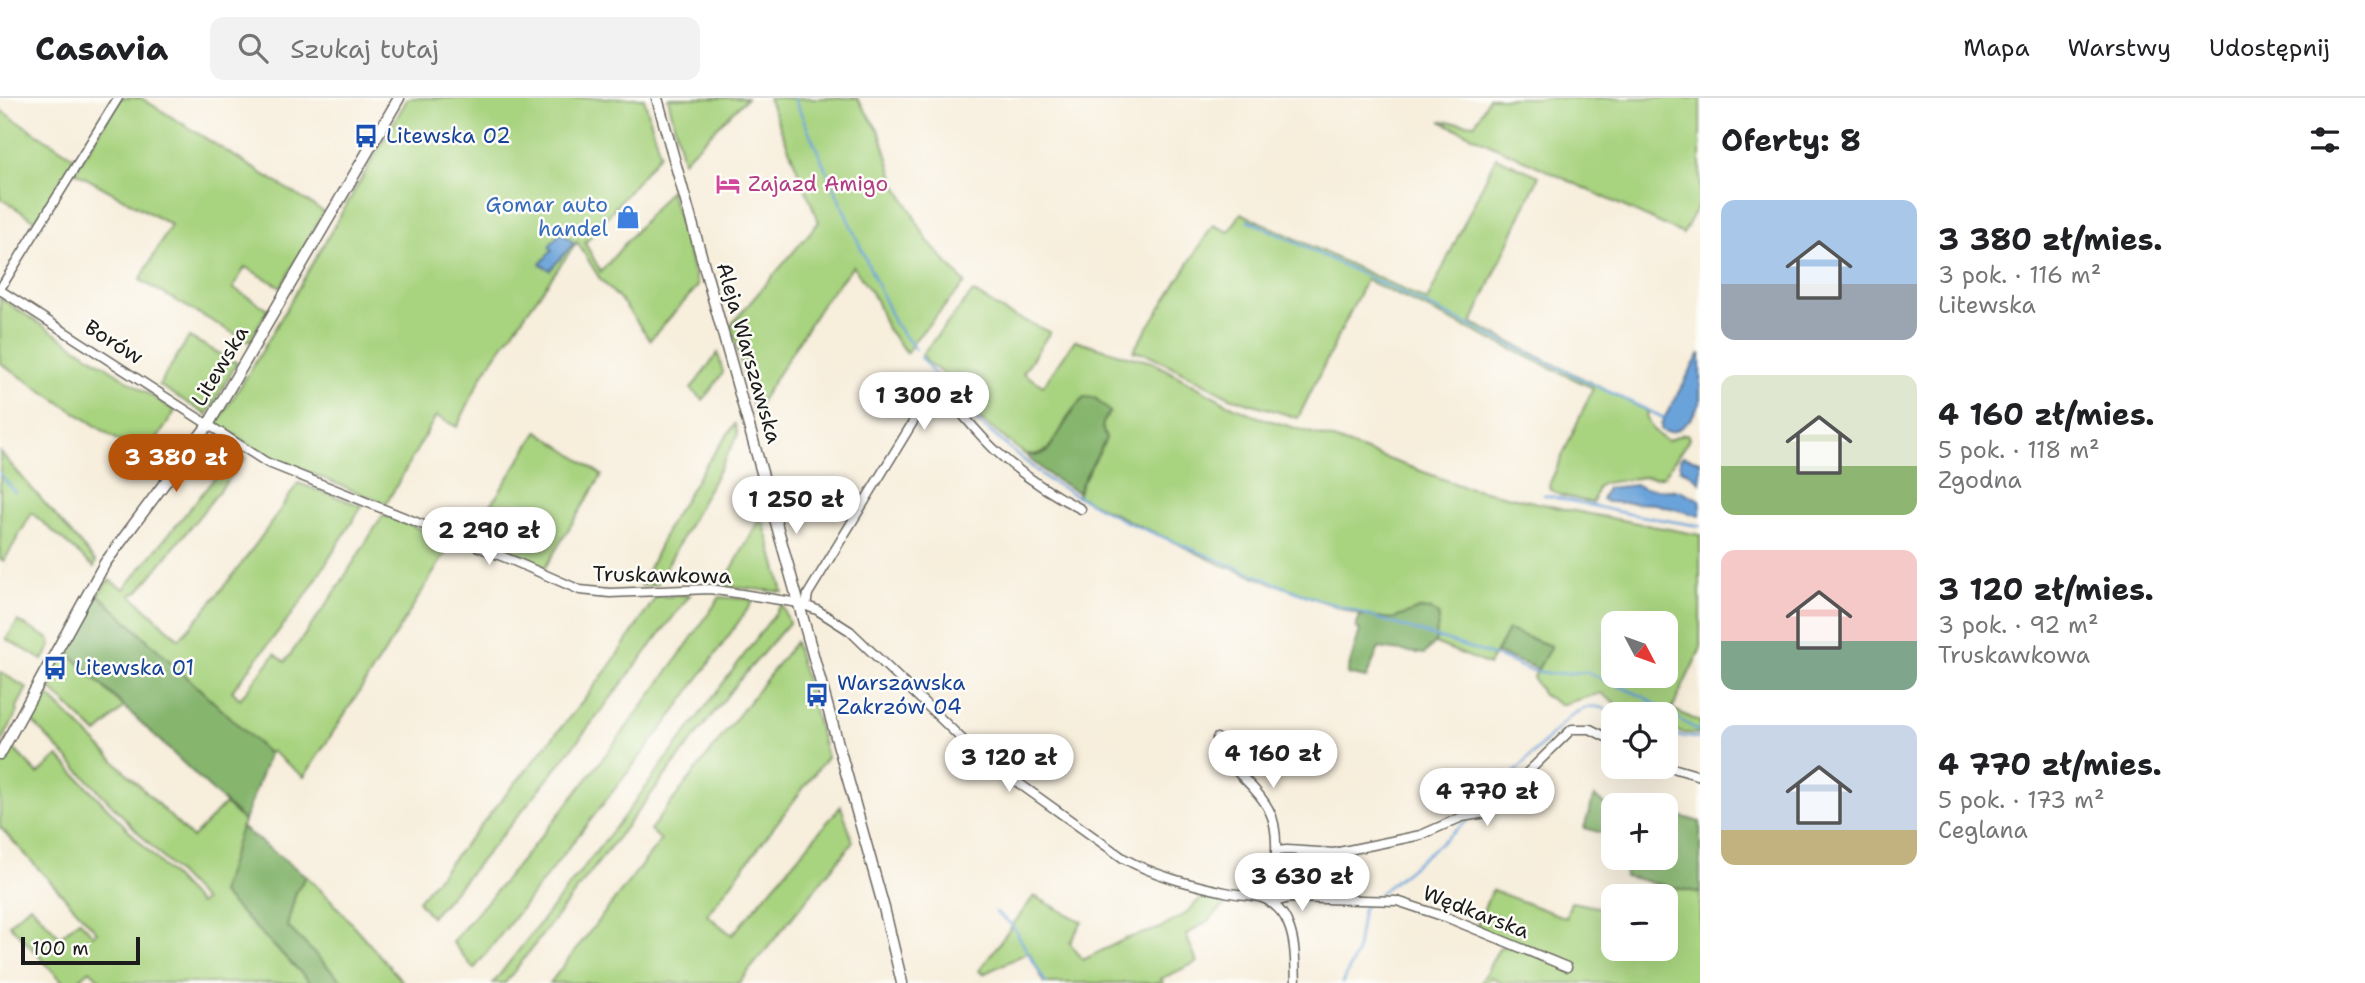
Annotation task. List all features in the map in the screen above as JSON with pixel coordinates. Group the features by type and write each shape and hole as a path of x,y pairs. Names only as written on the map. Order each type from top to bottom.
{"street":[{"path":"0,290 118,98"},
{"name":"Litewska","path":"0,754 105,563 208,425 399,98"},
{"name":"Aleja Warszawska","path":"657,98 802,604 902,983"},
{"name":"Borów","path":"0,290 183,406 208,425"},
{"path":"802,604 924,404 935,393 948,399 1009,462 1081,509"},
{"name":"Truskawkowa","path":"208,425 266,462 580,590 610,593 710,589 802,604 817,610 850,631 966,743 1123,858 1170,879 1267,901"},
{"path":"1276,852 1287,850 1334,853 1421,835 1462,817 1486,813 1572,729 1590,729 1601,734"},
{"path":"1217,738 1215,742 1219,753 1262,798 1270,812 1276,852 1267,901 1281,913 1289,926 1296,983"},
{"path":"1678,769 1699,773"},
{"path":"1328,899 1334,853"},
{"name":"Wędkarska","path":"1267,901 1290,898 1397,901 1448,918 1567,967"}],"green space":[{"path":"120,98 141,98 324,212 281,287 245,267 233,288 268,309 249,342 140,280 171,225 75,172"},
{"path":"408,98 644,98 660,154 585,243 601,272 670,190 698,286 650,340 624,304 600,279 577,242 484,372 457,427 436,416 386,504 266,455 217,424"},
{"path":"668,98 747,98 683,161"},
{"path":"768,98 857,98 880,133 895,182 927,240 965,283 914,341 907,353 887,329 876,300 853,266 824,301 754,412 731,325 819,222"},
{"path":"1489,98 1700,98 1700,202 1683,234 1440,121 1475,124"},
{"path":"0,110 75,158 36,221 0,198"},
{"path":"1496,157 1539,176 1472,323 1650,412 1646,415 1649,424 1667,441 1687,434 1687,442 1664,476 1603,483 1598,487 1593,503 1560,495 1550,489 1549,485 1593,388 1366,280 1298,418 1230,397 1150,355 1133,351 1213,225 1229,232 1241,213 1427,301"},
{"path":"973,292 1007,313 1050,332 1023,373 1043,386 1075,340 1152,362 1228,404 1258,417 1336,440 1462,486 1700,535 1700,650 1675,702 1614,702 1601,693 1560,705 1543,694 1533,678 1551,646 1508,630 1489,665 1435,643 1439,616 1419,609 1393,619 1360,615 1220,564 1077,496 1106,438 1095,398 1075,407 1051,447 1044,452 1025,454 956,401 941,372 929,364 922,354"},
{"path":"0,298 175,411 145,458 0,363"},
{"path":"189,337 237,363 207,415 159,385"},
{"path":"718,353 723,373 703,400 691,389"},
{"path":"1084,397 1095,398 1110,412 1103,425 1106,438 1078,492 1051,477 1025,454 1036,456 1047,452"},
{"path":"735,424 738,435 657,584 641,586 669,525 705,466"},
{"path":"538,431 602,475 544,569 470,538"},
{"path":"237,451 246,458 139,591 131,595 179,639 242,564 298,483 362,506 305,597 232,691 240,699 275,654 285,662 333,595 383,515 453,541 304,777 271,751 269,754 98,594 109,580 124,589"},
{"path":"0,452 96,562 94,567 32,513 4,561 0,559"},
{"path":"762,516 783,592 722,586"},
{"path":"98,594 269,754 244,821 65,650"},
{"path":"690,595 532,799 431,917 418,901 579,706 656,597"},
{"path":"720,597 754,600 671,717 474,969 452,942 591,774"},
{"path":"782,604 789,623 737,683 505,983 493,983 628,811"},
{"path":"1419,609 1432,610 1439,616 1435,643 1424,654 1379,648 1366,678 1347,674 1360,630 1356,628 1360,615 1393,619"},
{"path":"18,621 49,639 51,646 43,660 6,639"},
{"path":"1508,630 1551,646 1538,669 1496,653"},
{"path":"795,642 827,757 707,915 732,935 841,806 853,842 739,983 550,983 661,840 650,830"},
{"path":"65,650 124,707 97,734 51,689 49,680"},
{"path":"0,672 27,688 0,745"},
{"path":"44,691 192,838 225,804 244,821 221,893 311,983 103,983 90,970 75,983 64,983 9,924 30,905 60,937 79,920 93,935 97,932 0,827 0,764 10,745 38,774 58,756 199,904 204,901 27,716 40,692"},
{"path":"1678,712 1700,722 1700,734 1678,732"},
{"path":"1594,796 1601,802 1601,833 1584,828"},
{"path":"1678,816 1700,822 1700,893 1678,888 1678,884 1660,884 1624,876 1626,870 1678,870"},
{"path":"241,827 306,876 296,892 287,926 344,983 311,983 221,893"},
{"path":"306,876 330,899 404,983 344,983 287,926 296,892"},
{"path":"1678,888 1700,893 1700,983 1503,983 1491,977 1487,983 1481,983 1499,948 1506,945 1476,927 1492,890 1566,918 1571,902 1601,908 1601,961 1678,961"},
{"path":"1204,895 1229,901 1209,920 1186,935 1197,962 1161,979 1163,983 1044,983 1029,952 983,974 979,971 1034,896 1082,922 1070,943 1083,960 1125,939 1161,928 1184,915"}],"water":[{"path":"561,232 574,243 550,270 540,264 552,250 549,246"},
{"path":"1700,353 1700,399 1695,412 1680,428 1667,432 1661,430 1661,424"},
{"path":"1683,456 1700,461 1700,482 1680,469"},
{"path":"1636,485 1681,491 1700,500 1700,516 1655,504 1607,502 1602,499 1607,488"}],"waterway":[{"path":"794,98 894,322 915,349"},
{"path":"1248,220 1664,418"},
{"path":"921,357 951,396"},
{"path":"965,411 1048,480 1124,521 1302,594 1504,659 1529,670 1553,674 1587,672 1644,697 1700,732"},
{"path":"0,474 15,492"},
{"path":"1544,495 1700,526"},
{"path":"1478,810 1569,717 1588,707 1601,708"},
{"path":"1678,736 1700,738"},
{"path":"1379,894 1467,821"},
{"path":"1342,983 1356,955 1363,908 1366,905"},
{"path":"996,912 1012,925 1046,983"}],"place":[{"name":"Litewska 02","path":"366,136"},
{"name":"Zajazd Amigo","path":"728,184"},
{"name":"Gomar auto handel","path":"628,217"},
{"name":"Litewska 01","path":"55,668"},
{"name":"Warszawska Zakrzów 04","path":"817,695"}]}
